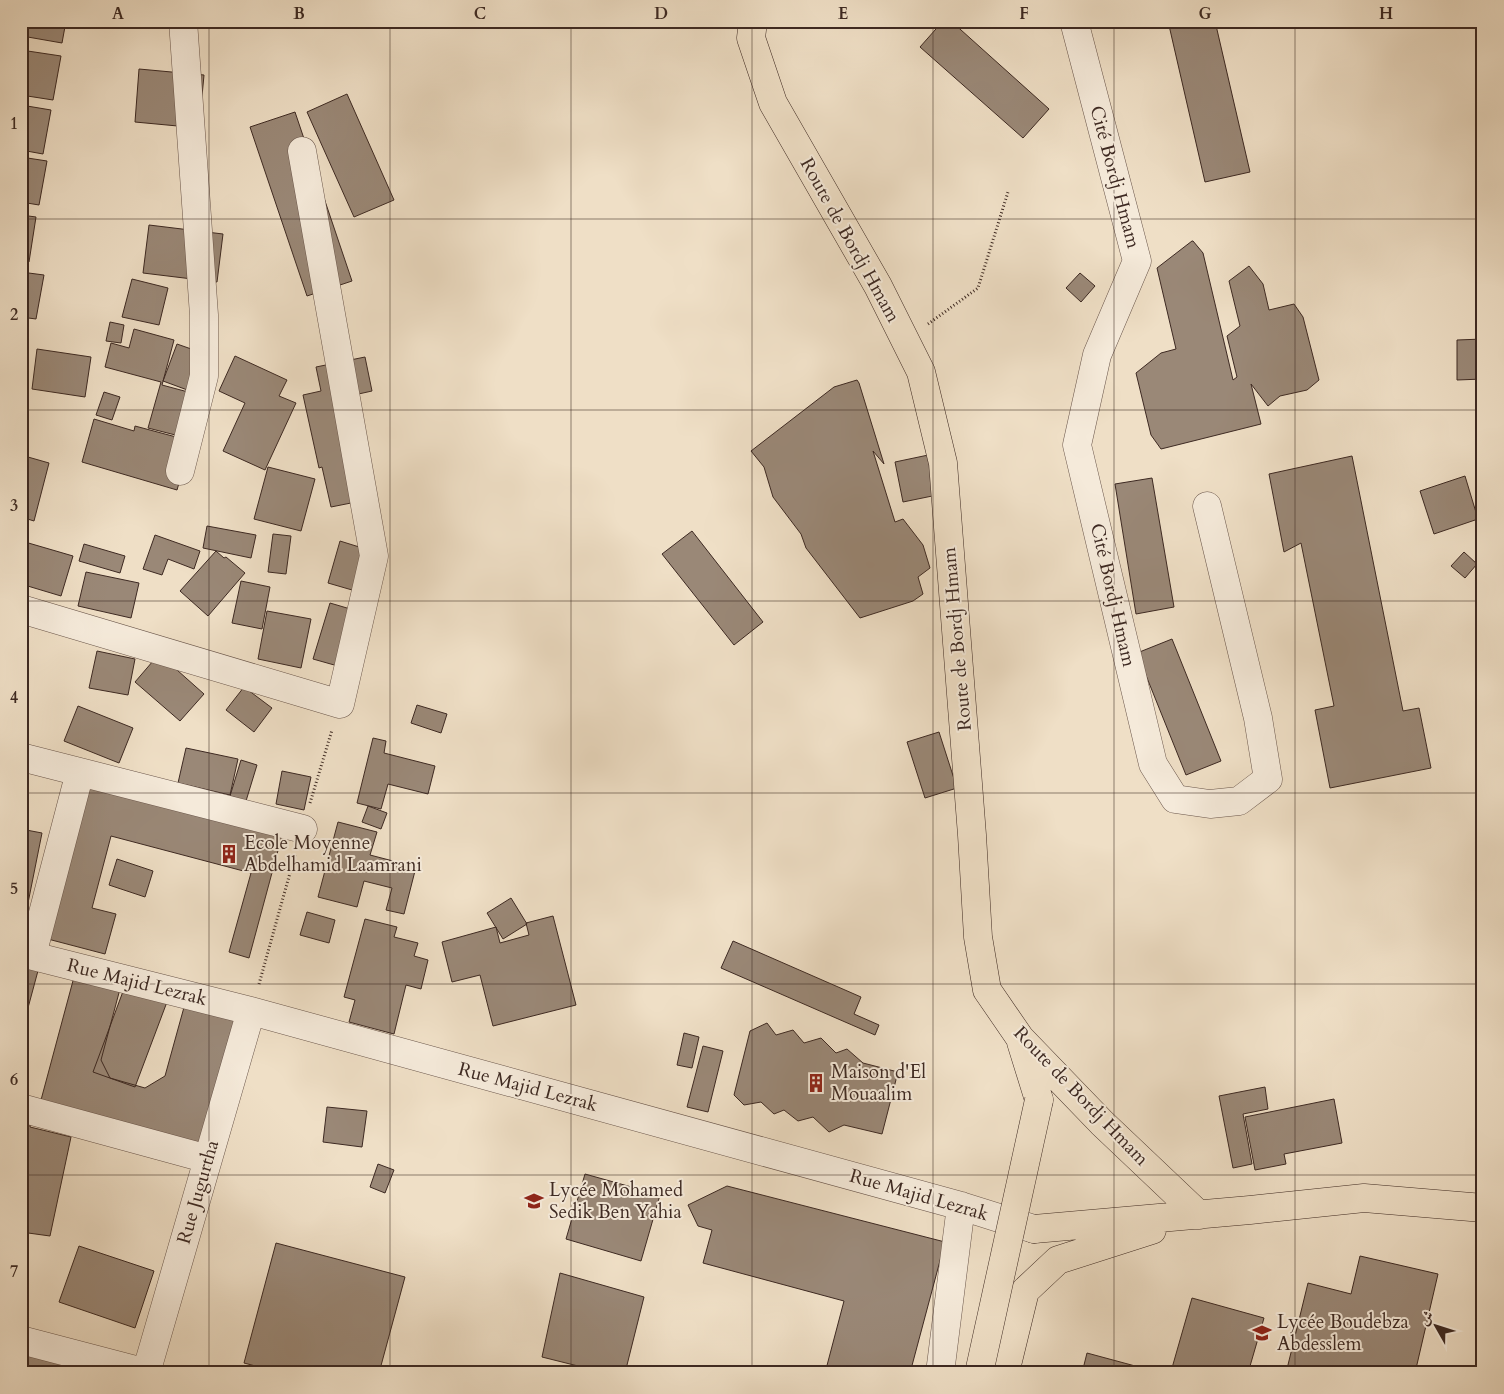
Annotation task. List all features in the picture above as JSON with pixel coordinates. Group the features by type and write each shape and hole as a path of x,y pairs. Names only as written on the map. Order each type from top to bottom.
{"main road":[{"name":"Route de Bordj Hmam","path":"753,21 751,38 773,103 878,286 921,372 943,463 972,835 978,938 987,990 1020,1038 1102,1123 1199,1215"},
{"path":"979,1373 1039,1100 1020,1038"},
{"path":"1034,1229 1364,1198 1483,1208"},
{"path":"1005,1373 1025,1291 1058,1260 1199,1215"}],"street":[{"path":"180,471 204,376 204,315 183,21"},
{"name":"Cité Bordj Hmam","path":"1074,21 1137,261 1096,355 1077,445 1153,764 1174,799 1210,804 1239,801 1268,779 1258,718 1206,506"},
{"path":"21,608 340,704 374,556 302,151"},
{"path":"21,757 303,829"},
{"path":"27,954 80,772"},
{"name":"Rue Majid Lezrak","path":"27,954 251,1011 961,1206 1034,1229"},
{"name":"Rue Jugurtha","path":"146,1373 251,1011"},
{"path":"21,1108 208,1159"},
{"path":"940,1373 961,1206"},
{"path":"21,1340 146,1373"}],"path":[{"path":"905,340 978,288 1008,192"}],"building":[{"path":"25,21 66,21 62,43 22,36"},
{"path":"943,21 951,21 1049,109 1023,138 920,47"},
{"path":"1168,21 1215,21 1250,172 1205,182"},
{"path":"21,50 61,56 53,100 21,95"},
{"path":"139,69 204,75 199,128 135,122"},
{"path":"347,94 394,200 354,217 307,112"},
{"path":"21,105 51,110 43,154 21,150"},
{"path":"295,112 352,281 307,296 250,127"},
{"path":"21,157 47,161 39,205 21,202"},
{"path":"21,215 36,217 29,262 21,260"},
{"path":"149,225 223,234 217,282 143,273"},
{"path":"1192,241 1203,253 1233,380 1237,377 1227,336 1240,326 1229,281 1249,266 1263,284 1269,310 1294,304 1303,317 1319,380 1307,390 1280,396 1268,406 1251,384 1261,424 1161,449 1151,435 1136,373 1161,353 1176,349 1157,268"},
{"path":"21,272 44,275 36,319 21,317"},
{"path":"1080,273 1095,286 1081,302 1066,288"},
{"path":"132,279 168,288 159,325 122,317"},
{"path":"110,322 124,325 121,343 106,341"},
{"path":"134,329 174,340 162,385 203,396 191,439 148,428 161,382 105,367 111,343 129,348"},
{"path":"1483,339 1483,379 1457,380 1457,340"},
{"path":"177,344 214,357 201,395 163,381"},
{"path":"37,349 91,357 85,397 32,389"},
{"path":"235,356 287,380 279,396 296,403 265,470 223,451 245,403 219,391"},
{"path":"365,357 372,391 354,395 376,498 331,507 322,467 319,468 303,395 321,391 316,367"},
{"path":"857,380 884,464 873,451 895,522 903,519 923,545 930,568 918,577 923,594 913,601 860,618 806,548 801,534 773,497 764,467 751,451 834,387"},
{"path":"104,392 120,397 112,420 96,415"},
{"path":"94,419 134,431 135,426 191,441 177,490 82,462"},
{"path":"933,454 942,494 903,502 895,462"},
{"path":"21,455 49,463 34,521 21,517"},
{"path":"1352,456 1403,711 1419,708 1431,768 1330,788 1315,710 1334,706 1301,543 1284,552 1269,474"},
{"path":"268,467 315,479 301,531 254,519"},
{"path":"1465,476 1478,519 1434,534 1420,491"},
{"path":"1152,478 1174,607 1136,614 1115,484"},
{"path":"207,526 256,535 251,558 203,548"},
{"path":"692,531 763,622 734,645 662,554"},
{"path":"273,534 291,536 286,574 268,572"},
{"path":"155,535 200,551 194,569 168,559 162,575 143,569"},
{"path":"340,541 372,551 359,592 328,583"},
{"path":"25,542 73,556 61,596 21,584 21,553"},
{"path":"84,544 125,556 120,573 79,561"},
{"path":"216,551 245,573 208,616 180,591"},
{"path":"1464,552 1477,564 1465,578 1451,566"},
{"path":"86,572 139,583 131,618 78,606"},
{"path":"241,581 270,587 262,629 232,623"},
{"path":"330,603 374,616 359,672 313,659"},
{"path":"267,611 311,619 301,668 258,659"},
{"path":"1172,639 1221,761 1186,775 1137,653"},
{"path":"97,651 135,659 128,695 89,688"},
{"path":"159,654 204,694 180,721 135,682"},
{"path":"244,687 272,708 254,732 226,710"},
{"path":"417,705 447,714 441,733 411,723"},
{"path":"78,706 133,728 119,763 64,741"},
{"path":"939,732 957,788 925,798 907,742"},
{"path":"373,738 386,741 384,753 435,766 428,794 388,784 381,809 357,803"},
{"path":"186,748 238,759 230,795 178,783"},
{"path":"241,760 257,765 246,801 230,796"},
{"path":"282,771 311,777 304,810 276,804"},
{"name":"Ecole Moyenne Abdelhamid Laamrani","path":"87,779 283,832 249,958 229,952 251,873 111,836 92,908 116,914 105,954 44,938"},
{"path":"368,806 387,813 381,829 362,822"},
{"path":"338,822 377,832 370,855 416,867 404,914 386,910 392,888 364,881 357,907 318,897"},
{"path":"21,829 42,833 27,908 21,907"},
{"path":"117,859 153,871 145,897 109,885"},
{"path":"511,898 527,924 503,939 487,913"},
{"path":"307,912 335,920 329,943 300,935"},
{"path":"553,916 576,1005 493,1026 480,975 452,982 442,942 496,927 500,943 529,935 526,923"},
{"path":"365,919 397,927 394,937 418,943 414,956 428,960 421,989 406,985 394,1034 349,1022 355,1000 344,997"},
{"path":"733,941 861,997 854,1014 879,1025 875,1035 721,968"},
{"path":"21,962 39,967 21,1034"},
{"path":"74,977 120,989 101,1060 110,1078 145,1088 165,1076 186,1000 243,1015 208,1145 41,1100"},
{"path":"128,978 170,994 135,1087 93,1072"},
{"name":"Maison d'El Mouaalim","path":"767,1023 776,1035 793,1030 804,1043 821,1038 836,1053 847,1049 863,1063 898,1072 882,1134 844,1125 829,1132 813,1117 798,1121 784,1110 774,1114 761,1102 744,1105 734,1095 750,1031"},
{"path":"684,1033 699,1037 692,1068 677,1065"},
{"path":"703,1046 723,1051 708,1112 687,1107"},
{"path":"1265,1087 1268,1109 1243,1114 1252,1164 1233,1168 1219,1096"},
{"path":"1334,1099 1342,1143 1284,1154 1286,1164 1255,1170 1245,1117"},
{"path":"327,1107 367,1111 362,1147 323,1142"},
{"path":"21,1116 31,1119 30,1127 71,1137 50,1236 21,1232"},
{"path":"378,1164 394,1170 385,1193 370,1187"},
{"path":"585,1174 660,1195 641,1261 566,1239"},
{"path":"727,1186 945,1242 910,1373 825,1373 844,1301 703,1263 712,1230 698,1226 688,1205"},
{"path":"276,1243 405,1277 379,1373 282,1373 244,1363"},
{"path":"79,1246 154,1271 135,1328 59,1302"},
{"path":"1360,1256 1438,1274 1415,1373 1286,1373 1308,1283 1351,1294"},
{"path":"560,1273 644,1297 625,1373 606,1373 542,1357"},
{"path":"1192,1298 1264,1318 1248,1373 1187,1373 1172,1368"},
{"path":"21,1349 108,1373 21,1373"},
{"path":"1087,1353 1150,1370 1149,1373 1082,1373"}],"place":[{"name":"Ecole Moyenne Abdelhamid Laamrani","path":"229,854"},
{"name":"Maison d'El Mouaalim","path":"816,1083"},
{"name":"Lycée Mohamed Sedik Ben Yahia","path":"534,1201"},
{"name":"Lycée Boudebza Abdesslem","path":"1262,1333"}]}
